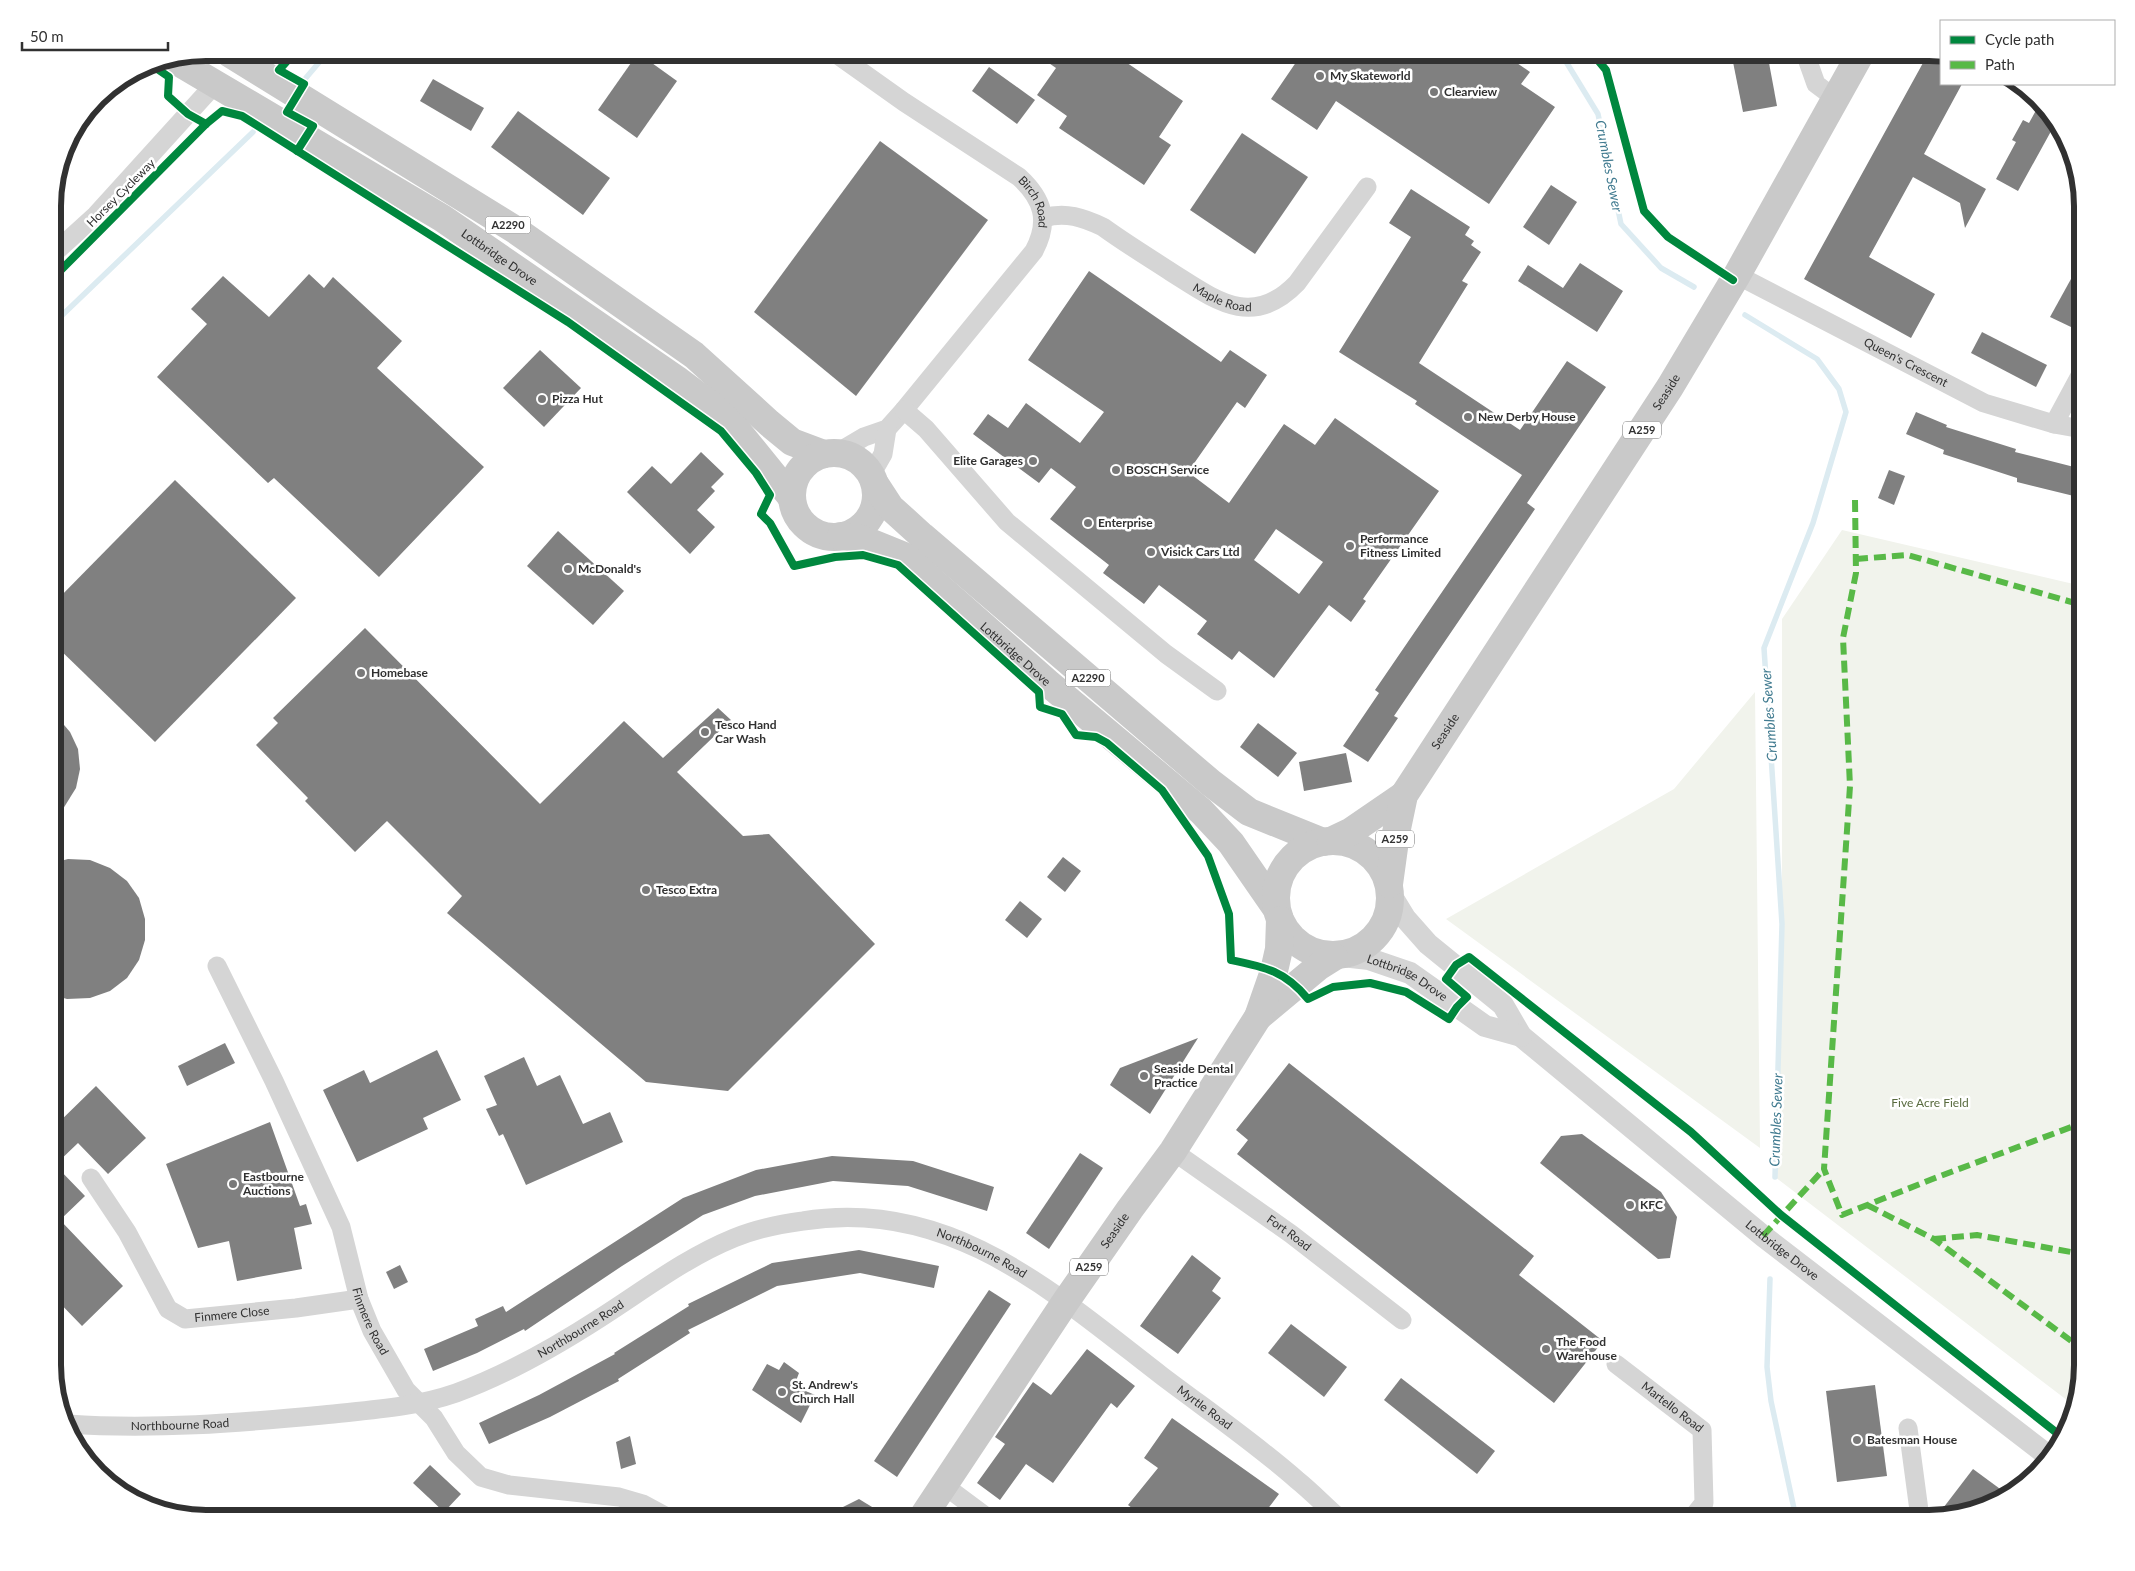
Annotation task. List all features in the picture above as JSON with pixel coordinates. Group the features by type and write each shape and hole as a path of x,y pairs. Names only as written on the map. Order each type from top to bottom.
{"main road":[{"name":"Seaside","path":"1390,889 1396,833 1404,795 1670,387 1737,275 1856,61"},
{"name":"A2290","path":"245,62 514,229 694,355 792,442 831,454"},
{"name":"Lottbridge Drove","path":"180,64 442,218 676,379 712,406 736,429 792,498"},
{"path":"831,454 851,457 863,464 873,480 875,501 870,517 852,533 841,536 819,534 808,527 799,517 792,498 794,483 800,470 810,460 831,454"},
{"name":"A2290","path":"873,480 890,507 922,536 1211,782 1249,812 1327,841"},
{"name":"Lottbridge Drove","path":"841,536 862,539 904,556 1049,684 1201,811 1231,843 1278,914"},
{"name":"Seaside","path":"1327,841 1350,832 1404,795"},
{"path":"1327,841 1348,843 1364,850 1377,861 1390,889 1388,915 1382,930 1371,942 1358,951 1338,956 1312,952 1295,942 1288,935 1278,914 1276,893 1279,878 1286,865 1296,854 1309,846 1327,841"},
{"name":"Seaside","path":"928,1510 1066,1301 1173,1151 1258,1017 1280,949 1278,914"},
{"name":"Seaside","path":"1258,1017 1318,967 1338,956"}],"street":[{"path":"1808,61 1816,84 1836,99"},
{"name":"Birch Road","path":"831,454 864,437 887,429 1034,251 1043,230 1044,218 1035,195 1029,186 1018,177 904,102 848,62"},
{"path":"62,246 96,216 214,85"},
{"name":"Maple Road","path":"1044,218 1054,215 1065,215 1090,221 1212,297 1234,306 1258,306 1282,296 1296,283 1367,186"},
{"name":"Queen's Crescent","path":"1737,275 1984,403 2054,424 2074,427"},
{"path":"2054,424 2074,387"},
{"path":"904,410 926,429 1007,522 1166,654 1217,691"},
{"path":"873,480 883,454 887,429"},
{"name":"Lottbridge Drove","path":"1390,889 1405,918 1428,944 1503,1005 1521,1036 1758,1232 2044,1453"},
{"name":"Lottbridge Drove","path":"1338,956 1369,959 1410,973 1485,1026 1521,1036"},
{"name":"Finmere Road","path":"217,966 274,1081 341,1227 359,1299 372,1331 406,1390 434,1418 456,1454 482,1477 509,1485 619,1497 643,1504 654,1510"},
{"name":"Fort Road","path":"1173,1151 1291,1234 1402,1320"},
{"name":"Finmere Close","path":"91,1178 127,1232 168,1309 184,1319 296,1308 359,1299"},
{"name":"Northbourne Road","path":"74,1425 176,1425 285,1418 420,1404 459,1392 523,1364 599,1319 669,1271 701,1253 737,1236 779,1224 804,1220 864,1216 902,1221 936,1231 980,1249 1040,1283 1066,1301"},
{"name":"Myrtle Road","path":"1066,1301 1296,1478 1330,1510"},
{"name":"Martello Road","path":"1616,1364 1702,1430 1704,1503 1698,1510"},
{"path":"1908,1428 1919,1510"},
{"path":"945,1486 977,1510"}],"green space":[{"name":"Five Acre Field","path":"1842,530 2074,584 2074,1365 2073,1384 2069,1401 1775,1177 1782,924 1782,619"},
{"path":"1755,692 1760,1148 1446,919 1674,789"}],"building":[{"path":"1125,61 1183,101 1159,137 1171,145 1144,185 1059,128 1067,116 1037,95 1056,68 1047,62"},
{"path":"1297,61 1514,61 1530,72 1521,84 1555,107 1489,204 1336,101 1317,130 1271,99"},
{"path":"1733,61 1769,61 1777,106 1743,112"},
{"path":"1924,61 1940,62 1940,85 1961,85 1924,154 1986,189 1965,228 1960,203 1913,177 1869,257 1935,294 1911,338 1804,279"},
{"path":"632,62 650,62 677,81 637,138 598,110"},
{"path":"989,67 1035,100 1017,124 972,91"},
{"path":"433,79 484,108 471,131 420,101"},
{"path":"2036,110 2052,130 2018,191 1996,179 2016,142 2012,140 2023,120 2029,123"},
{"path":"518,111 610,178 583,215 491,147"},
{"path":"1242,133 1308,177 1255,254 1190,210"},
{"path":"880,141 988,220 856,396 754,312"},
{"path":"1551,185 1577,202 1549,245 1523,227"},
{"path":"1411,189 1470,227 1465,235 1474,241 1471,245 1481,252 1462,281 1468,284 1419,363 1520,430 1567,361 1606,387 1527,503 1535,509 1394,716 1398,718 1368,762 1343,746 1379,693 1375,690 1522,475 1415,404 1417,401 1339,352 1411,237 1389,223"},
{"path":"1580,263 1623,291 1597,332 1518,281 1528,265 1563,288"},
{"path":"1089,271 1221,362 1230,350 1267,375 1245,408 1237,402 1188,472 1229,503 1284,424 1315,445 1335,418 1439,491 1363,599 1366,601 1351,622 1329,605 1274,678 1239,651 1232,660 1197,634 1207,621 1159,585 1144,604 1103,573 1109,565 1050,519 1076,487 1051,468 1039,483 973,434 988,414 1008,428 1026,403 1080,443 1104,412 1028,360","holes":["1276,529 1323,562 1299,594 1254,560"]},
{"path":"309,274 324,288 333,277 402,341 377,368 484,467 379,577 274,478 268,483 157,377 207,324 191,309 223,276 269,317"},
{"path":"2074,274 2074,321 2071,327 2050,317"},
{"path":"1982,332 2047,365 2036,387 1971,353"},
{"name":"Pizza Hut","path":"540,350 581,388 544,427 503,388"},
{"path":"1916,412 1947,425 1946,427 2016,449 2015,452 2074,467 2074,496 2017,482 2017,478 1943,454 1944,450 1906,434"},
{"path":"701,452 724,474 711,487 715,491 697,510 715,527 690,554 627,492 652,466 671,484"},
{"path":"1889,470 1905,476 1894,505 1878,498"},
{"path":"175,480 296,598 155,742 62,652 62,595"},
{"path":"558,531 624,591 593,625 527,566"},
{"name":"Tesco Extra","path":"365,628 540,804 624,721 663,758 718,708 731,720 677,772 743,836 769,834 875,944 728,1091 646,1082 447,913 462,896 387,821 355,852 305,801 308,798 256,745 278,723 273,718"},
{"path":"62,723 70,732 78,749 80,769 76,788 62,811"},
{"path":"1258,723 1297,753 1278,777 1240,747"},
{"path":"1346,753 1352,782 1304,791 1299,762"},
{"path":"1063,857 1081,871 1065,892 1047,877"},
{"path":"90,860 110,868 127,881 139,898 145,919 145,940 139,960 127,978 110,991 90,998 62,998 62,861"},
{"path":"1020,901 1042,919 1027,938 1005,920"},
{"name":"Seaside Dental Practice","path":"1198,1038 1150,1114 1110,1085 1120,1068"},
{"path":"225,1043 235,1063 187,1086 178,1066"},
{"path":"437,1050 461,1100 423,1118 428,1129 357,1162 323,1090 364,1070 370,1083"},
{"path":"524,1057 537,1086 560,1075 583,1124 610,1112 623,1142 526,1185 503,1134 499,1136 486,1109 497,1105 484,1076"},
{"path":"1289,1063 1534,1256 1519,1275 1603,1341 1554,1403 1237,1154 1248,1140 1236,1130"},
{"path":"96,1086 146,1138 108,1174 78,1143 62,1158 62,1119"},
{"name":"Eastbourne Auctions","path":"270,1122 300,1206 306,1204 312,1224 294,1228 302,1269 237,1281 229,1241 198,1248 166,1164"},
{"name":"KFC","path":"1582,1134 1661,1192 1677,1217 1670,1258 1658,1259 1540,1163 1561,1136"},
{"path":"1080,1153 1103,1168 1049,1249 1026,1233"},
{"path":"832,1156 913,1161 994,1187 987,1211 908,1186 833,1181 755,1196 703,1215 525,1331 524,1329 477,1353 433,1371 424,1349 478,1326 475,1319 503,1306 506,1312 683,1198 756,1170"},
{"path":"62,1172 85,1196 62,1218"},
{"path":"62,1222 123,1286 82,1326 62,1305"},
{"path":"859,1250 939,1266 934,1288 860,1273 777,1286 688,1330 690,1333 618,1379 619,1381 550,1417 489,1444 479,1423 539,1395 615,1354 689,1306 688,1304 772,1263"},
{"path":"1192,1255 1221,1278 1212,1291 1221,1298 1178,1354 1140,1326"},
{"path":"400,1265 408,1282 394,1289 386,1272"},
{"path":"989,1290 1011,1304 897,1477 874,1461"},
{"path":"1291,1324 1347,1367 1324,1397 1268,1353"},
{"path":"1087,1349 1135,1386 1117,1408 1111,1403 1053,1483 1026,1464 1000,1500 977,1483 1005,1444 995,1437 1033,1382 1051,1395"},
{"name":"St. Andrew's Church Hall","path":"784,1362 799,1373 794,1386 815,1395 801,1423 752,1390 767,1364 779,1370"},
{"path":"1401,1378 1495,1451 1477,1474 1384,1400"},
{"name":"Batesman House","path":"1875,1385 1887,1476 1837,1482 1826,1391"},
{"path":"1172,1418 1279,1494 1267,1510 1135,1510 1128,1505 1158,1468 1144,1458"},
{"path":"630,1436 636,1464 621,1469 616,1442"},
{"path":"430,1465 461,1494 446,1510 442,1510 413,1483"},
{"path":"1973,1469 2001,1490 1975,1502 1942,1509"},
{"path":"859,1499 877,1510 837,1510"}],"waterway":[{"name":"Crumbles Sewer","path":"1566,61 1598,114 1621,224 1661,268 1694,287"},
{"path":"305,79 319,62"},
{"path":"62,315 253,132"},
{"name":"Crumbles Sewer","path":"1745,315 1817,359 1839,389 1846,412 1813,523 1764,648 1782,924 1775,1177"},
{"name":"Crumbles Sewer","path":"1770,1279 1767,1367 1771,1401 1794,1510"}],"marked path":[{"path":"1855,500 1856,573 1843,638 1850,786 1824,1169 1842,1215 2074,1126"},
{"path":"1856,559 1908,555 2074,603"},
{"path":"1763,1236 1824,1169"},
{"path":"1867,1205 1934,1239 2074,1343"},
{"path":"1934,1239 1977,1235 2074,1253"}],"cycle path":[{"path":"1599,61 1606,70 1644,211 1668,237 1733,280"},
{"path":"286,62 279,70 304,84 287,112 313,126 297,151"},
{"path":"158,70 169,77 168,96 188,114 206,124"},
{"name":"Horsey Cycleway","path":"62,269 206,124 222,111 242,116 568,322 721,431 756,473 770,495 761,514 770,523 794,566 835,557 863,555 898,565 1039,692 1040,707 1062,714 1076,735 1096,737 1107,743 1162,790 1208,856 1229,914 1231,960 1264,968 1282,976 1308,999 1333,987 1370,983 1406,992 1449,1019 1467,997 1446,979 1456,965 1469,957 1691,1132 1781,1215 2057,1433"}],"place":[{"name":"My Skateworld","path":"1320,76"},
{"name":"Clearview","path":"1434,92"},
{"name":"Pizza Hut","path":"542,399"},
{"name":"New Derby House","path":"1468,417"},
{"name":"Elite Garages","path":"1033,461"},
{"name":"BOSCH Service","path":"1116,470"},
{"name":"Enterprise","path":"1088,523"},
{"name":"Performance Fitness Limited","path":"1350,546"},
{"name":"Visick Cars Ltd","path":"1151,552"},
{"name":"McDonald's","path":"568,569"},
{"name":"Homebase","path":"361,673"},
{"name":"Tesco Hand Car Wash","path":"705,732"},
{"name":"Tesco Extra","path":"646,890"},
{"name":"Seaside Dental Practice","path":"1144,1076"},
{"name":"Eastbourne Auctions","path":"233,1184"},
{"name":"KFC","path":"1630,1205"},
{"name":"The Food Warehouse","path":"1546,1349"},
{"name":"St. Andrew's Church Hall","path":"782,1392"},
{"name":"Batesman House","path":"1857,1440"}]}
